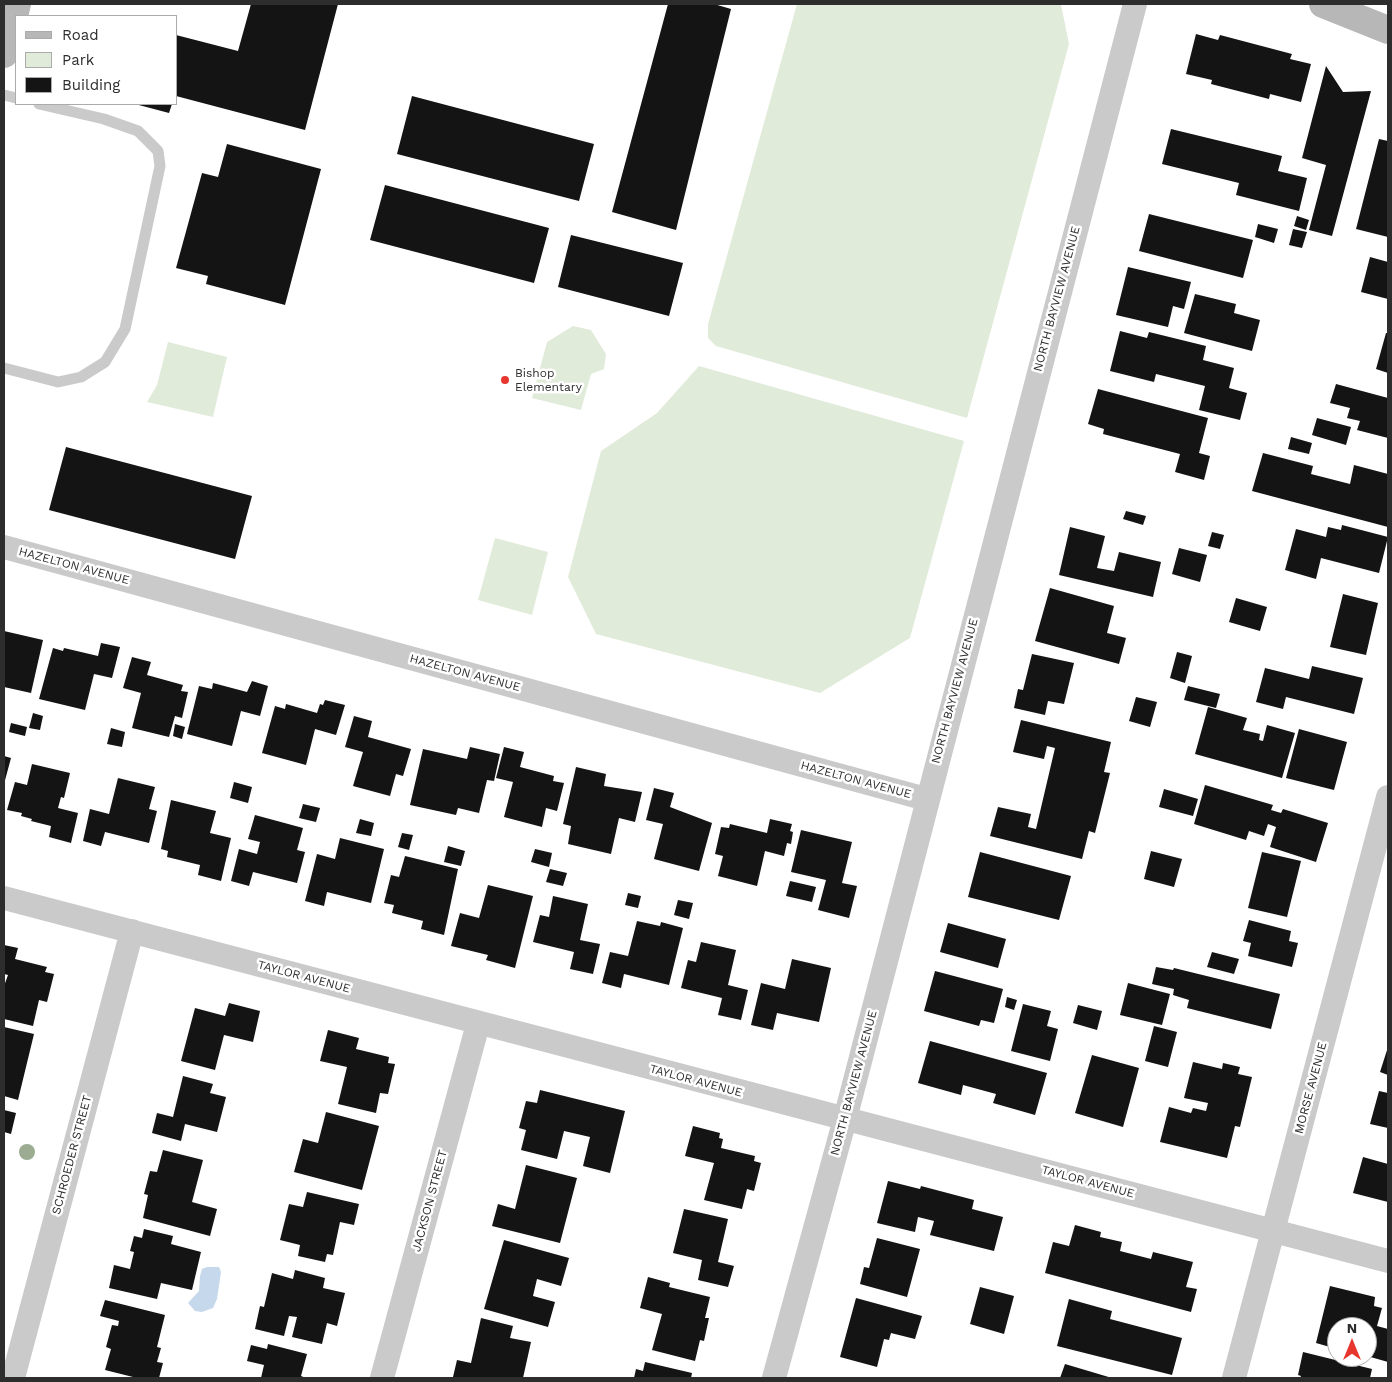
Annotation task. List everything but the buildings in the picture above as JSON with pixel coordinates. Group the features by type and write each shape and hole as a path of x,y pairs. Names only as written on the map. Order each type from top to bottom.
{"street":[{"path":"4,54 17,4"},
{"name":"NORTH BAYVIEW AVENUE","path":"774,1378 845,1119 926,799 1135,4"},
{"path":"1323,4 1388,30"},
{"name":"HAZELTON AVENUE","path":"4,547 926,799"},
{"name":"MORSE AVENUE","path":"1234,1378 1388,797"},
{"name":"TAYLOR AVENUE","path":"4,898 478,1024 1388,1261"},
{"name":"SCHROEDER STREET","path":"13,1378 132,931"},
{"name":"JACKSON STREET","path":"382,1378 478,1024"}],"lane":[{"path":"4,368 58,382 81,377 105,362 125,330 160,166 158,151 138,131 104,119 44,105"}],"green space":[{"path":"797,4 1061,4 1069,44 967,418 716,346 708,338 708,324"},
{"path":"573,326 591,330 606,354 604,369 591,374 581,410 532,398 547,342"},
{"path":"168,342 227,357 213,417 147,402 157,385"},
{"path":"699,366 964,441 910,638 820,693 596,634 568,577 601,451 657,413"},
{"path":"495,538 548,552 532,615 478,600"}],"water":[{"path":"219,1267 221,1272 217,1299 213,1308 202,1312 195,1311 188,1303 199,1291 202,1269"}],"place":[{"name":"Bishop Elementary","path":"505,380"}]}
